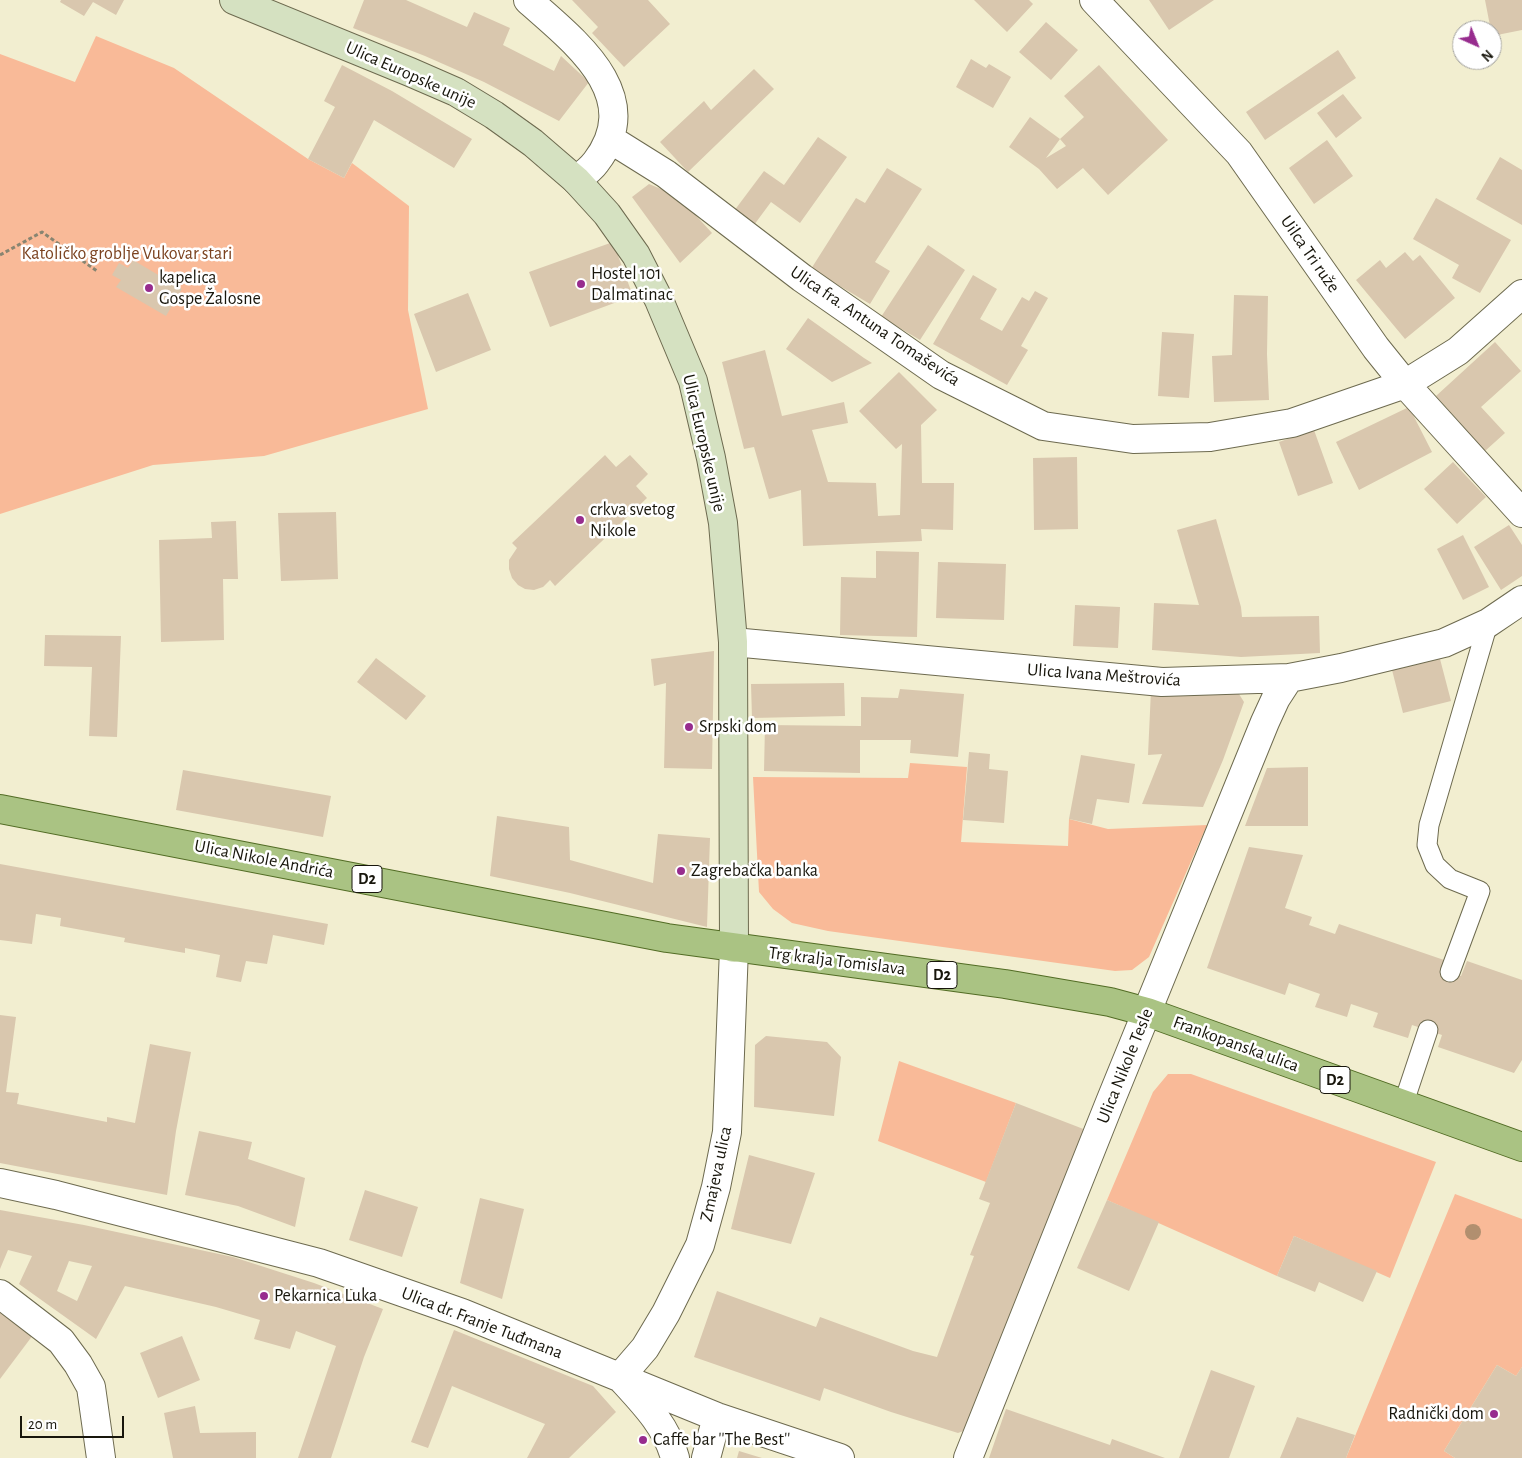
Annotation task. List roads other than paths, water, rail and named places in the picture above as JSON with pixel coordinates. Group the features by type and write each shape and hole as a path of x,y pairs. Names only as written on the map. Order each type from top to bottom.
{"main road":[{"name":"Ulica Europske unije","path":"234,0 456,92 494,115 533,143 576,180 607,214 636,255 660,300 693,381 711,458 723,523 733,642 734,948"},
{"name":"Ulica Nikole Andrića","path":"0,809 667,938 734,948"},
{"name":"Trg kralja Tomislava","path":"734,948 1005,984 1102,1000 1147,1012"},
{"name":"Frankopanska ulica","path":"1147,1012 1522,1147"}],"street":[{"path":"528,0 580,46 597,68 607,86 612,102 614,122 610,139 596,164 576,180"},
{"name":"Uilca Tri ruže","path":"1094,0 1239,153 1376,348 1405,384 1522,513"},
{"name":"Ulica fra. Antuna Tomaševića","path":"610,139 666,174 802,278 941,375 1043,426 1133,439 1210,437 1292,423 1405,384 1458,351 1522,294"},
{"name":"Ulica Ivana Meštrovića","path":"733,642 1162,682 1289,678 1341,668 1444,643 1488,623 1522,600"},
{"name":"Ulica Nikole Tesle","path":"968,1458 1110,1102 1265,722 1276,698 1289,678"},
{"name":"Zmajeva ulica","path":"620,1377 645,1348 666,1313 700,1244 716,1187 727,1132 734,948"},
{"name":"Ulica dr. Franje Tuđmana","path":"0,1183 319,1263 462,1313 717,1417 840,1458"},
{"path":"0,1294 61,1341 78,1364 91,1386 101,1458"},
{"path":"620,1377 648,1407 662,1429 669,1456"},
{"path":"706,1458 717,1417"}],"lane":[{"path":"1450,972 1480,891 1450,879 1435,864 1427,845 1429,825 1488,623"},
{"path":"1403,1105 1428,1030"}],"place":[{"name":"Hostel 101 Dalmatinac","path":"581,284"},
{"name":"kapelica Gospe Žalosne","path":"149,288"},
{"name":"crkva svetog Nikole","path":"580,520"},
{"name":"Srpski dom","path":"689,727"},
{"name":"Zagrebačka banka","path":"681,871"},
{"name":"Pekarnica Luka","path":"264,1296"},
{"name":"Radnički dom","path":"1494,1414"},
{"name":"Caffe bar ''The Best''","path":"643,1440"}],"park label":[{"name":"Katoličko groblje Vukovar stari","path":"127,254"}]}
